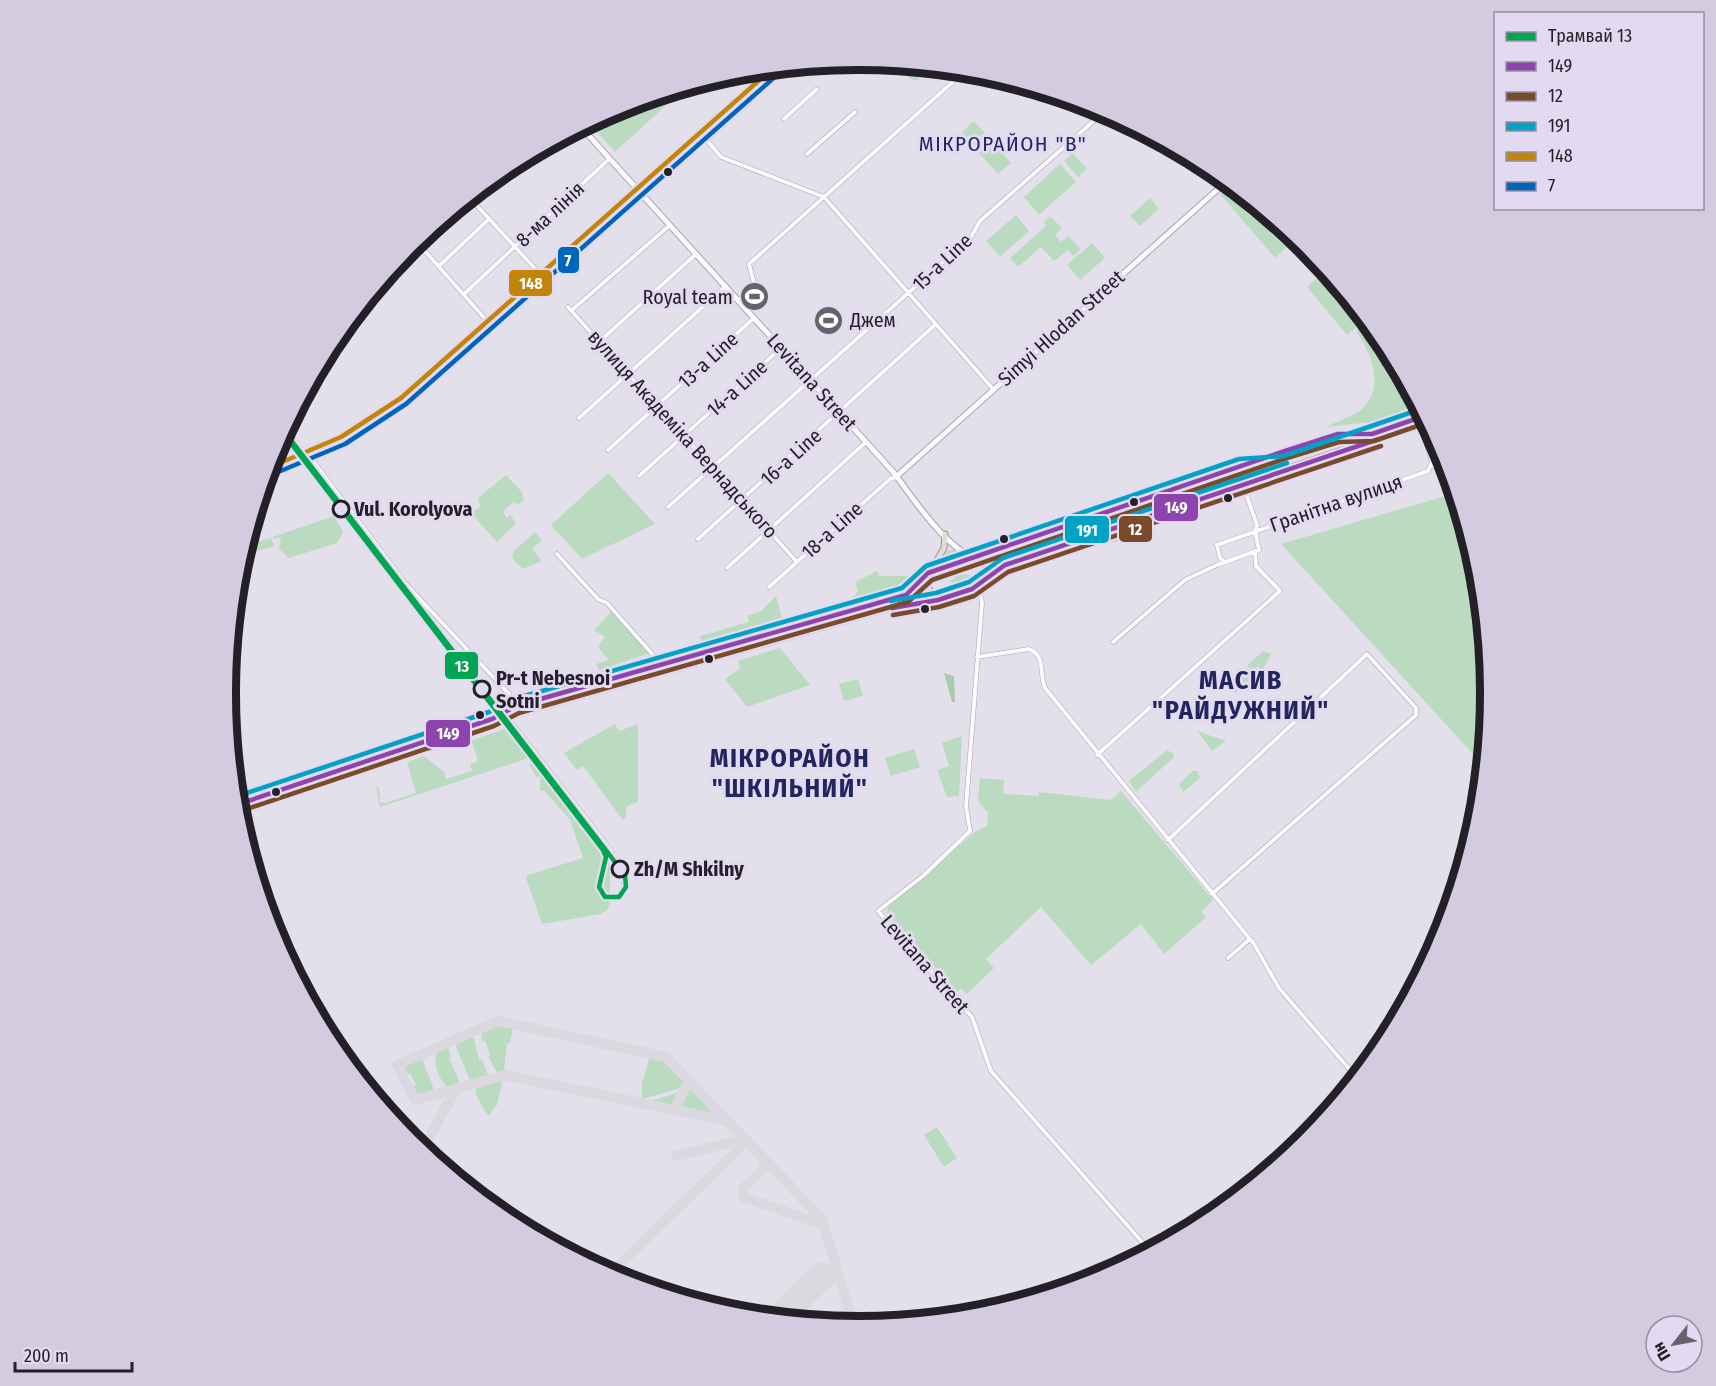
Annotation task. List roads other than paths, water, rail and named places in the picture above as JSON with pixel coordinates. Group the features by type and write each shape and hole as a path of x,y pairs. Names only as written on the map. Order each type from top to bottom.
{"main road":[{"path":"280,463 307,453 350,431 401,398 762,78"},
{"name":"Levitana Street","path":"587,133 840,412 897,476 903,488 963,554 982,559 986,565 981,583"},
{"name":"Simyi Hlodan Street","path":"897,476 1220,187"},
{"path":"928,573 1241,466 1285,463 1416,419"},
{"path":"245,802 507,713 516,706 658,665 904,604 942,599 981,583 1005,565 1419,426"},
{"path":"507,713 518,714 543,707 906,595 928,573 942,554 945,534"},
{"path":"928,573 927,586 930,592 942,599"}],"street":[{"path":"739,300 754,283 749,264 955,78"},
{"path":"784,119 817,90"},
{"path":"807,154 855,112"},
{"name":"15-a Line","path":"668,507 974,234 980,221 1097,118"},
{"path":"701,133 721,157 824,197 993,389"},
{"name":"8-ма лінія","path":"464,294 609,159"},
{"path":"474,203 541,275"},
{"path":"439,266 489,219"},
{"name":"вулиця Академіка Вернадського","path":"671,224 570,309 797,562"},
{"path":"423,248 488,322"},
{"path":"600,341 697,253"},
{"path":"579,418 726,286"},
{"name":"13-a Line","path":"608,450 755,318"},
{"name":"16-a Line","path":"698,539 936,324"},
{"name":"14-a Line","path":"639,476 782,348"},
{"path":"1241,466 1338,434 1372,434"},
{"path":"1424,434 1432,466 1438,468"},
{"path":"727,568 866,442"},
{"path":"307,453 405,583 487,670 516,706"},
{"name":"Гранітна вулиця","path":"1225,562 1220,558 1217,545 1428,471 1432,466"},
{"name":"18-a Line","path":"769,587 890,479 897,476"},
{"path":"1113,642 1184,582 1225,562 1259,550 1255,531 1257,525 1243,485"},
{"path":"1097,755 1280,591 1255,563 1255,552"},
{"path":"557,554 598,599 607,603 654,656 658,665"},
{"name":"Levitana Street","path":"981,583 982,603 966,806 969,831 923,876 878,911 972,1017 991,1071 1145,1245"},
{"path":"977,657 1029,649 1036,653 1040,660 1045,688 1097,755 1250,939 1279,988 1352,1072"},
{"path":"1168,840 1367,654 1416,708 1416,715 1212,894"},
{"path":"507,713 612,852"},
{"path":"1228,958 1250,939"}],"tram line":[{"name":"13","path":"289,441 603,850 606,857 599,887 605,897 619,897 626,887 625,875 290,439"}],"place":[{"name":"Royal team","path":"754,297"},
{"name":"Джем","path":"829,320"},
{"name":"Vul. Korolyova","path":"341,509"},
{"name":"Pr-t Nebesnoi Sotni","path":"482,689"},
{"name":"Zh/M Shkilny","path":"620,869"}],"district":[{"name":"МІКРОРАЙОН \"В\"","path":"1003,144"},
{"name":"МАСИВ \"РАЙДУЖНИЙ\"","path":"1241,695"},
{"name":"МІКРОРАЙОН \"ШКІЛЬНИЙ\"","path":"790,773"}]}
